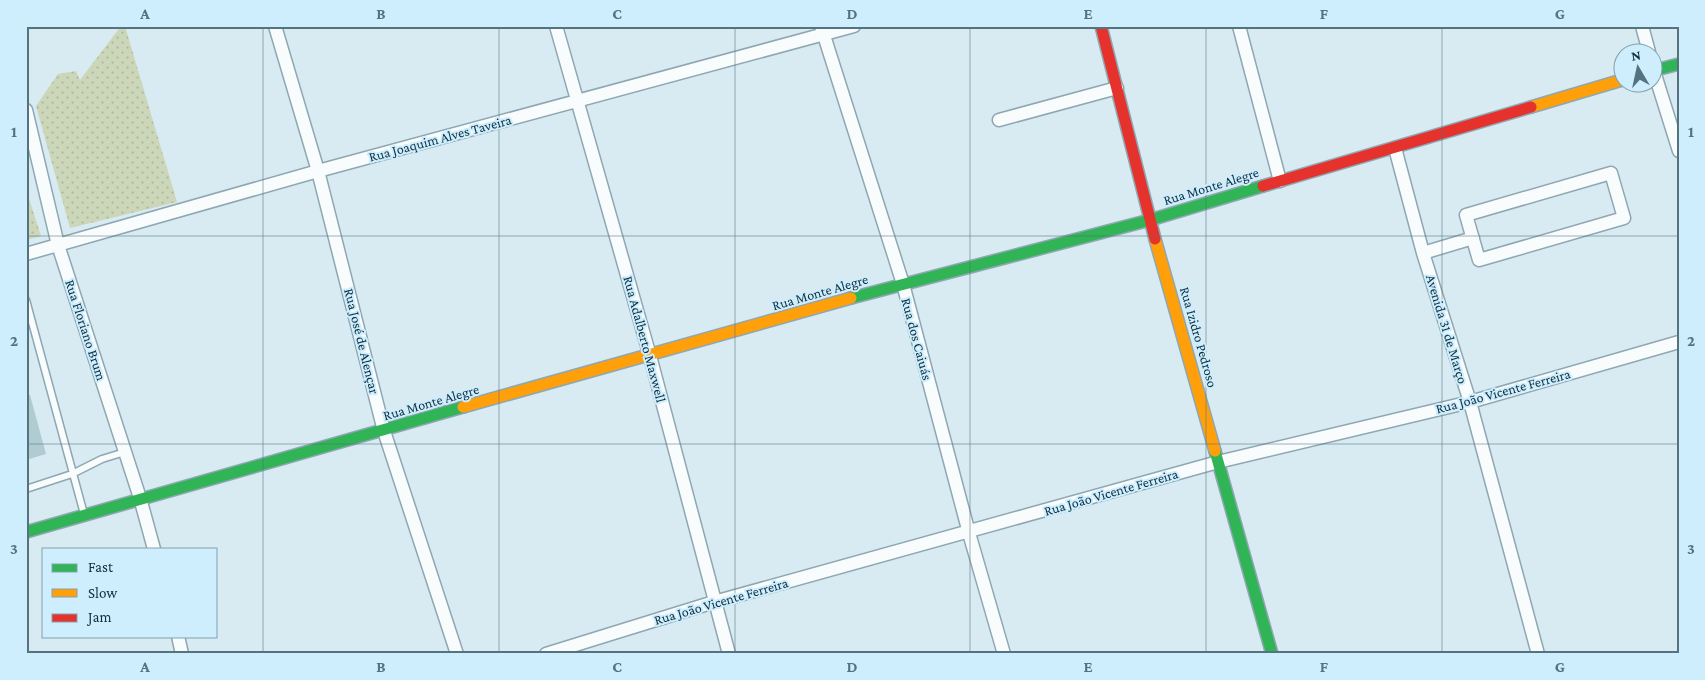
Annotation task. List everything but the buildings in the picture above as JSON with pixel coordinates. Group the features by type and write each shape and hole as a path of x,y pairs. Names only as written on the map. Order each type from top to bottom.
{"street":[{"name":"Rua José de Alençar","path":"275,26 318,171 384,431 457,654"},
{"name":"Rua Adalberto Maxwell","path":"556,26 650,356 729,654"},
{"name":"Rua Joaquim Alves Taveira","path":"26,254 823,30 854,26"},
{"name":"Rua Izidro Pedroso","path":"1101,26 1150,220 1272,654"},
{"path":"1240,26 1280,181"},
{"path":"1642,26 1646,42"},
{"name":"Rua dos Caiuás","path":"823,30 903,284 969,533 1004,654"},
{"path":"1662,67 1679,64"},
{"name":"Rua Monte Alegre","path":"26,532 140,498 903,284 1150,220 1612,83"},
{"path":"999,120 1117,88"},
{"path":"1660,92 1679,151"},
{"name":"Rua Floriano Brum","path":"26,110 58,245 140,498 154,548"},
{"name":"Avenida 31 de Março","path":"1395,148 1423,253 1470,402 1538,654"},
{"path":"1612,172 1624,218 1479,260 1473,238 1466,215 1612,172"},
{"path":"1423,253 1473,238"},
{"name":"Rua João Vicente Ferreira","path":"546,654 714,602 969,533 1218,462 1470,402 1679,342"},
{"path":"178,638 182,654"}],"lane":[{"path":"26,300 84,515"},
{"path":"26,490 72,474 102,458 125,452"}],"green space":[{"path":"121,26 125,26 177,202 70,228 36,106 58,74 76,71 80,80"},
{"path":"26,189 41,236 26,240"}],"traffic: fast":[{"path":"1662,68 1679,64"},
{"path":"851,298 1150,220 1263,186"},
{"path":"26,532 463,407"},
{"path":"1215,451 1272,654"}],"traffic: slow":[{"path":"1531,107 1612,83"},
{"path":"1155,239 1215,451"},
{"path":"463,407 851,298"}],"traffic: jam":[{"path":"1101,26 1155,239"},
{"path":"1263,186 1531,107"}]}
